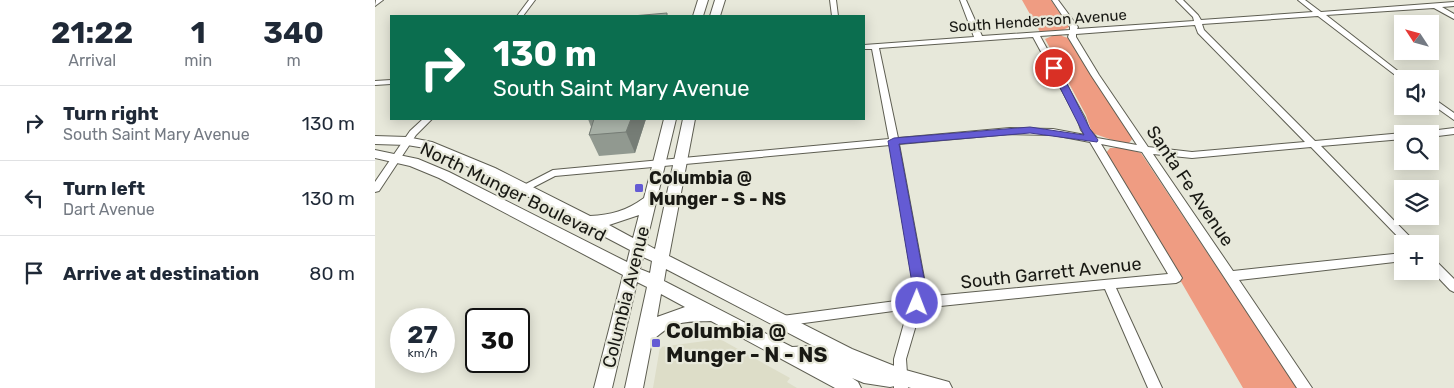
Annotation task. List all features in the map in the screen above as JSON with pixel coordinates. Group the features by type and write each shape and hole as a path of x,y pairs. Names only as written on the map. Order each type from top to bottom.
{"main road":[{"path":"698,15 703,0"},
{"path":"715,15 720,0"},
{"name":"Columbia Avenue","path":"603,388 670,120"},
{"name":"Columbia Avenue","path":"635,388 659,258 689,120"},
{"name":"North Munger Boulevard","path":"375,140 407,141 444,151 525,188 901,382"},
{"name":"North Munger Boulevard","path":"375,154 397,157 444,175 792,355 841,385"},
{"path":"588,221 621,218 638,210 651,198"},
{"path":"643,340 670,316 695,313 716,315"},
{"path":"792,355 811,354 864,375 943,388"}],"street":[{"path":"375,4 380,0"},
{"path":"521,15 532,0"},
{"path":"833,0 835,15"},
{"path":"963,0 979,39"},
{"name":"Santa Fe Avenue","path":"1055,0 1074,27 1072,37 1095,75 1305,388"},
{"path":"1179,0 1199,22 1201,31 1403,235"},
{"path":"1301,0 1394,71"},
{"path":"1427,0 1454,17"},
{"name":"South Henderson Avenue","path":"869,47 1454,4"},
{"path":"1036,35 1081,118 1085,130 1093,140"},
{"path":"869,47 894,141 920,289 900,359 901,382"},
{"path":"375,83 390,82"},
{"path":"1439,106 1454,117"},
{"path":"375,189 407,141 427,120"},
{"path":"525,188 540,178 553,173 1030,130 1146,150 1212,155 1394,137"},
{"path":"1439,133 1454,132"},
{"name":"South Garrett Avenue","path":"782,321 917,303 1176,278 1093,140"},
{"path":"1231,276 1394,258"},
{"path":"1439,271 1454,287"},
{"path":"1109,285 1155,388"}],"shaded area":[{"path":"1022,0 1051,0 1069,27 1059,32 1062,36 1068,38 1133,138 1129,143 1134,151 1141,153 1297,388 1243,388 1106,153 1110,148 1120,148 1115,141 1092,133 1086,115 1045,39 1052,36 1049,32 1040,32"},
{"path":"720,339 790,378 787,382 797,388 653,388 660,347"}],"building":[{"path":"667,13 667,15 644,15"},
{"path":"594,120 631,120 626,132 589,135"}],"place":[{"name":"Columbia @ Munger - S - NS","path":"639,188"},
{"name":"Columbia @ Munger - N - NS","path":"656,343"}],"route":[{"path":"917,303 920,289 894,141 1030,130 1053,132 1093,140 1085,130 1081,118 1054,68"}]}
